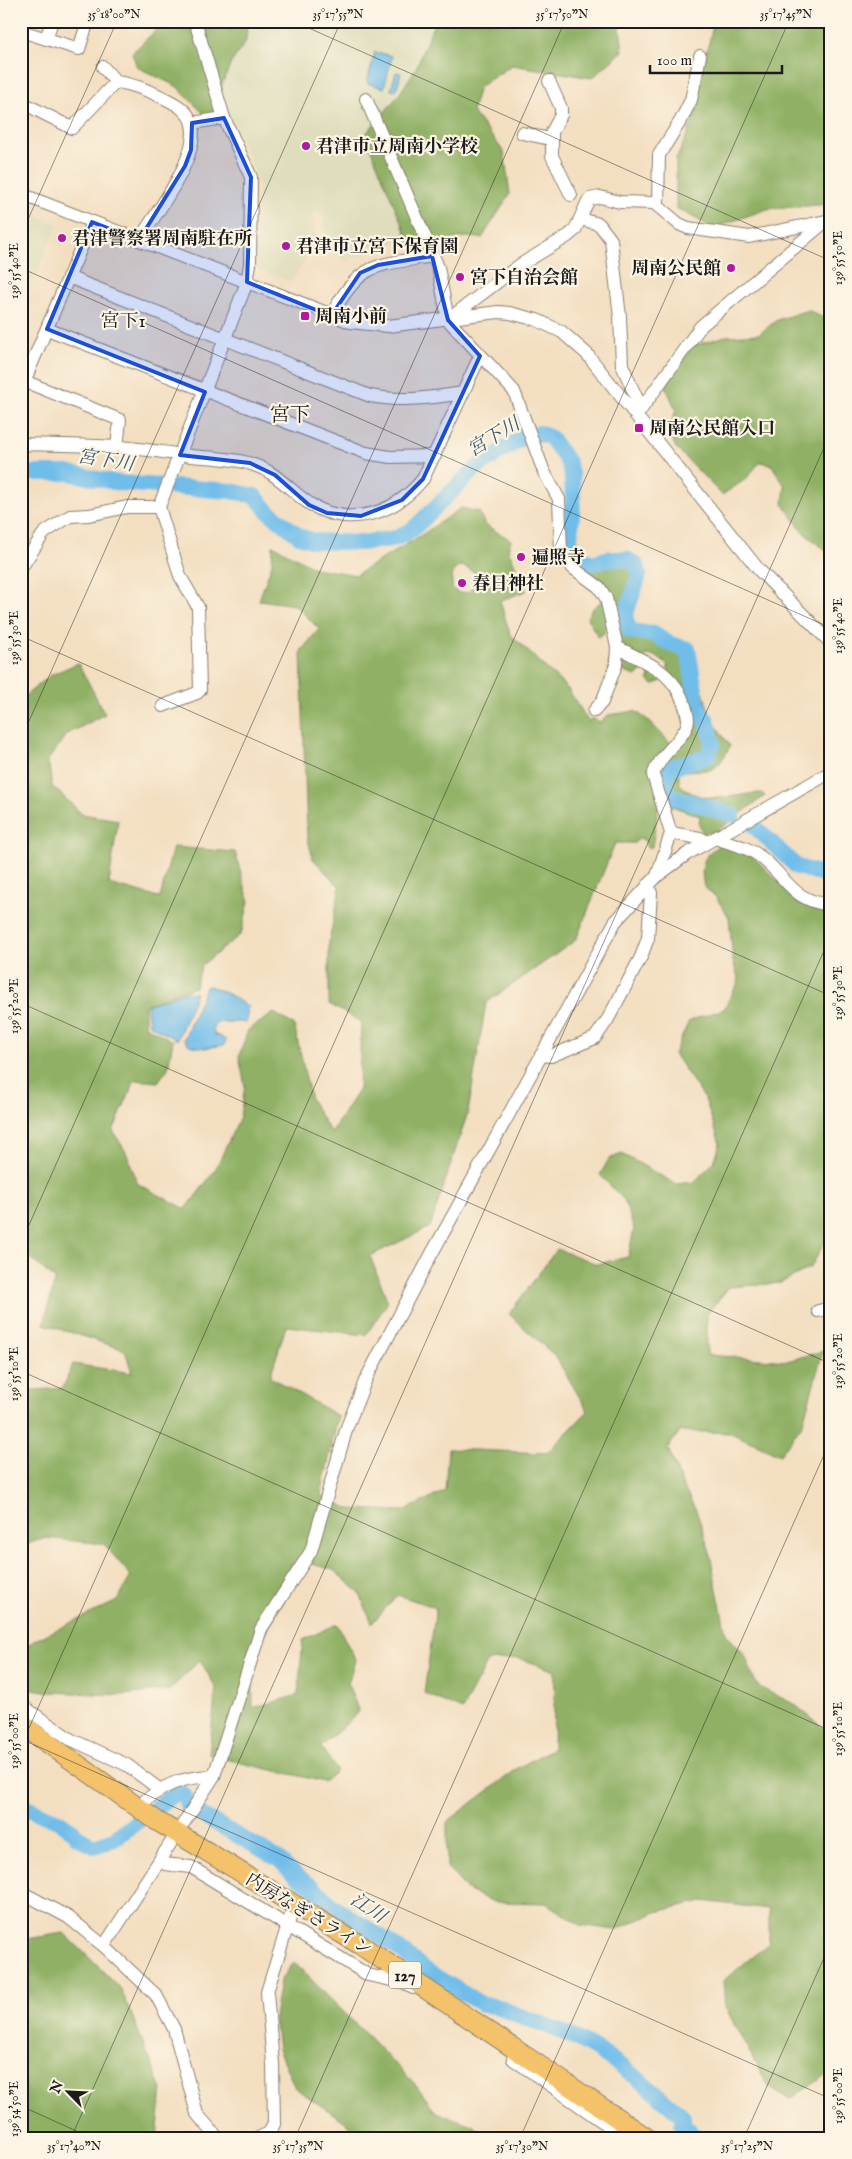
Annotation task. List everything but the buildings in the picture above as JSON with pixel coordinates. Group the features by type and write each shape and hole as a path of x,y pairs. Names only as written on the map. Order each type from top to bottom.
{"highway":[{"name":"内房なぎさライン","path":"21,1724 157,1821 362,1946 646,2138"}],"street":[{"path":"46,38 52,21"},
{"path":"23,33 46,38 79,49 88,21"},
{"path":"163,706 197,693 200,690 201,676 198,607 180,576 160,504 247,282 250,264 251,178 224,118 195,21"},
{"path":"658,205 659,155 682,120 691,100 700,56"},
{"path":"103,67 116,82 141,87 178,105 192,123 194,131 191,150 184,166 139,240"},
{"path":"549,81 561,108 561,115 554,125 550,140 552,156 565,196 587,203"},
{"path":"21,102 72,128 116,82"},
{"path":"366,99 438,267 448,320 514,392 537,453 559,499 561,551 572,568 602,590 606,598 617,647 615,671 602,702 594,711"},
{"path":"192,123 224,118"},
{"path":"522,133 550,140"},
{"path":"21,194 350,322 388,326 448,320 498,312 537,320 562,332 587,354 640,410 759,570 831,643"},
{"path":"448,320 520,265 568,236 580,220 590,199 600,196 617,201 658,205 679,224 688,228 749,237 828,220"},
{"path":"580,220 599,224 611,240 620,317 622,365 640,410"},
{"path":"640,410 701,326 828,220"},
{"path":"92,222 23,385 120,420 117,447"},
{"path":"331,316 341,297 360,273 378,266 432,256"},
{"path":"68,277 370,396 391,400 408,400 463,393"},
{"path":"47,330 366,453 400,458 434,456"},
{"path":"21,444 117,447 250,463 275,475 309,505 344,516 376,513 402,500 424,479 480,356"},
{"path":"21,568 44,533 70,516 89,515 127,507 160,504"},
{"path":"541,1055 551,1056 595,1038 608,1019 641,957 648,938 653,881 671,833 654,775 664,753 685,731 688,718 680,692 669,678 617,647"},
{"path":"104,1946 214,1776 261,1629 311,1551 347,1427 366,1379 615,922 653,881 711,840 831,772"},
{"path":"671,833 711,840 761,857 799,896 810,901 831,905"},
{"path":"818,1311 831,1308"},
{"path":"21,1705 70,1739 127,1765 159,1789"},
{"path":"137,1807 159,1789 192,1776 214,1776"},
{"path":"160,1860 165,1864 191,1867 368,1975 405,1983 626,2138"},
{"path":"21,1892 68,1917 104,1946 156,1995 174,2029 197,2114 218,2138"},
{"path":"258,2138 268,2132 274,2124 275,2113 267,1992 294,1905"}],"highlighted area":[{"path":"224,118 251,177 247,282 331,316 360,273 378,265 432,256 448,320 480,356 423,479 402,500 361,516 327,513 309,505 275,475 250,463 180,455 205,392 47,329 92,222 139,240 185,166 191,150 192,123"}],"shaded area":[{"name":"君津市立周南小学校","path":"247,21 435,21 416,68 399,94 365,135 408,238 372,250 345,262 340,259 333,240 324,229 323,213 317,212 312,215 313,228 321,245 312,247 292,282 256,269 258,184 249,156 219,92 231,63 246,41"},
{"path":"21,209 58,224 21,309"}],"green space":[{"path":"156,21 247,21 246,41 231,63 219,92 217,115 206,116 176,86 137,67 132,53 155,31"},
{"path":"435,21 619,21 623,51 592,78 512,65 479,87 472,111 504,152 510,194 482,238 464,237 412,248 365,135 399,95 416,68"},
{"path":"714,21 831,21 831,204 767,209 713,228 676,208 676,160 688,133"},
{"path":"808,310 831,322 831,554 804,533 783,504 785,486 771,464 760,462 746,479 722,495 676,448 669,432 676,410 665,385 692,346 726,336 759,334 777,320"},
{"path":"461,508 479,512 485,525 511,540 508,549 526,591 500,601 510,634 568,689 589,722 592,718 600,722 608,715 635,711 649,721 674,747 689,730 667,678 653,685 648,680 649,673 642,671 635,676 620,670 609,670 610,654 617,621 614,605 608,610 604,633 598,637 587,618 591,610 603,600 585,568 587,560 608,551 630,556 638,564 641,583 631,621 636,625 673,637 688,650 696,665 711,716 730,746 719,764 714,768 679,772 679,783 688,791 707,797 718,798 761,793 765,796 715,832 703,833 699,825 700,816 666,804 658,808 652,847 647,848 645,841 640,838 634,843 615,843 576,940 486,1003 468,1112 430,1227 370,1256 388,1302 366,1335 286,1326 270,1377 338,1416 321,1495 350,1509 404,1511 445,1491 448,1449 547,1453 588,1411 555,1356 509,1314 557,1249 597,1264 628,1257 634,1229 624,1200 600,1175 609,1159 622,1154 676,1184 694,1182 714,1162 720,1144 705,1099 674,1054 689,1021 724,1009 739,981 733,961 729,917 715,896 704,887 702,873 706,857 721,844 749,853 798,901 820,909 831,921 831,1231 811,1267 781,1283 729,1287 707,1314 707,1355 787,1361 823,1351 803,1423 780,1455 731,1433 680,1431 668,1448 683,1487 696,1510 709,1549 726,1634 745,1655 755,1681 761,1688 794,1704 831,1734 831,2072 790,2099 768,2086 725,2007 723,1981 769,1943 769,1909 702,1901 656,1912 615,1930 580,1925 546,1903 494,1902 468,1891 447,1867 447,1822 518,1768 553,1748 555,1671 519,1658 488,1661 462,1710 424,1693 436,1608 398,1595 372,1623 359,1592 333,1570 305,1562 252,1656 253,1708 298,1695 303,1640 337,1624 355,1659 348,1684 359,1712 321,1747 337,1771 324,1782 209,1754 216,1688 200,1660 170,1690 121,1695 50,1692 21,1687 21,1650 35,1640 117,1601 131,1576 104,1544 46,1538 21,1546 21,1391 63,1388 73,1364 132,1373 125,1350 44,1324 55,1279 21,1251 21,699 51,675 78,663 105,714 66,735 48,760 52,786 82,814 118,820 109,884 160,898 173,847 235,852 249,901 241,934 202,965 195,987 145,1005 145,1026 173,1041 168,1068 158,1082 135,1080 113,1131 126,1152 138,1184 186,1209 215,1170 240,1117 245,1086 239,1056 248,1030 274,1013 294,1025 311,1100 331,1133 359,1089 361,1022 329,1004 329,942 340,887 313,859 307,836 301,651 319,629 295,605 259,600 272,564 273,545 315,568 356,575 420,536","holes":["463,566 474,572 475,583 469,592 459,593 453,590 452,578 457,567","646,655 655,656 667,664 669,674 644,660"]},
{"path":"64,1933 121,1989 162,2089 157,2138 21,2138 21,1940"},
{"path":"294,1962 416,2085 436,2112 472,2125 490,2138 358,2138 347,2123 295,2088 278,2049 274,2017 280,1981"}],"water":[{"path":"375,52 392,56 384,88 367,83"},
{"path":"396,72 401,73 396,91 391,90"},
{"path":"210,986 232,996 248,1007 246,1022 217,1022 213,1026 214,1034 226,1040 224,1045 205,1048 189,1045 184,1039 206,987"},
{"path":"186,992 196,993 177,1040 149,1024 147,1005"}],"waterway":[{"name":"宮下川","path":"21,473 68,473 119,483 231,491 255,496 268,511 299,536 314,541 361,543 397,538 413,529 477,467 523,437 539,433 551,438 568,462 572,477 573,502 570,539 573,550 579,557 593,563 606,559 627,559 637,565 639,575 625,617 630,631 654,634 670,644 688,649 697,703 702,716 707,720 713,744 708,756 670,768 665,783 668,795 733,815"},
{"name":"宮下川","path":"751,823 797,867 831,876"},
{"name":"江川","path":"21,1806 58,1821 73,1831 77,1837 94,1846 114,1839 178,1791 184,1795 188,1807 278,1859 297,1877 313,1887 334,1907 389,1942 430,1973 483,2005 496,2006 564,2033 611,2059 683,2116 682,2125 700,2138"}],"place":[{"name":"君津市立周南小学校","path":"306,146"},
{"name":"君津警察署周南駐在所","path":"62,238"},
{"name":"君津市立宮下保育園","path":"286,246"},
{"name":"周南公民館","path":"731,268"},
{"name":"宮下自治会館","path":"460,277"},
{"name":"周南小前","path":"305,316"},
{"name":"周南公民館入口","path":"639,428"},
{"name":"遍照寺","path":"521,557"},
{"name":"春日神社","path":"462,583"}],"district":[{"name":"宮下1","path":"123,320"},
{"name":"宮下","path":"290,414"}]}
